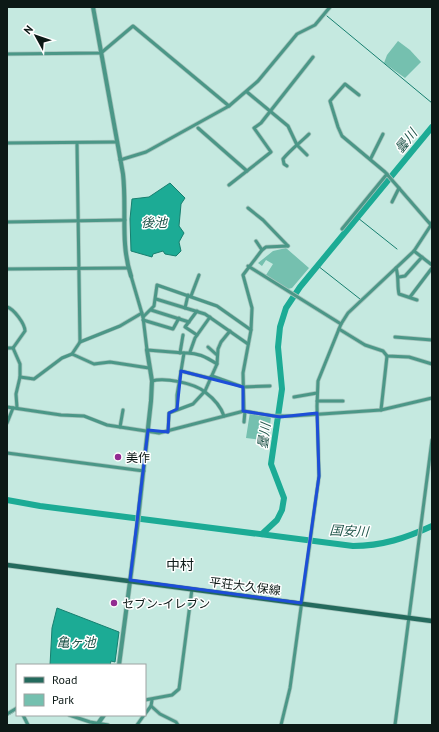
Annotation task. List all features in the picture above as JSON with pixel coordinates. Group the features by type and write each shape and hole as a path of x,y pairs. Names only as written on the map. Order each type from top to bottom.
{"main road":[{"name":"平荘大久保線","path":"7,565 432,621"}],"street":[{"path":"93,7 125,196 124,255 143,317 152,381 140,508 119,664"},
{"path":"120,160 146,152 230,106 247,92 297,34 316,25 330,7"},
{"path":"7,54 101,53 134,26 230,106"},
{"path":"229,185 271,152 254,128 261,123 313,57"},
{"path":"281,725 290,688 308,546 319,476 317,413 318,381 341,324 348,313 414,251 432,225 387,174 370,158 342,136 330,101 344,84 358,95"},
{"path":"247,92 288,126 297,145 307,155"},
{"path":"198,128 247,170"},
{"path":"287,166 284,164 283,159 309,134"},
{"path":"370,158 383,134"},
{"path":"7,143 117,142"},
{"path":"77,143 80,342"},
{"path":"342,229 387,174"},
{"path":"392,202 399,188"},
{"path":"244,422 243,387 251,330 252,308 243,275 248,266 266,247 288,246 263,220 248,208"},
{"path":"7,222 78,222 124,220"},
{"path":"256,241 262,250"},
{"path":"414,251 432,265"},
{"path":"399,277 405,276 422,257"},
{"path":"248,266 341,324"},
{"path":"7,269 128,268"},
{"path":"396,268 399,277 397,284 399,294 417,300"},
{"path":"410,297 432,268"},
{"path":"185,308 199,275"},
{"path":"20,377 34,379 62,358 72,354 80,342 143,317 152,310 154,306 157,286 190,295 218,306 251,330"},
{"path":"156,299 198,311 210,317 248,344"},
{"path":"7,307 16,314 25,328 25,331 13,348"},
{"path":"152,310 190,322"},
{"path":"197,335 185,327 198,311"},
{"path":"143,317 173,329 179,318"},
{"path":"190,352 197,335 210,317"},
{"path":"339,329 365,345 383,351 387,356 382,410"},
{"path":"168,432 169,413 193,404 205,391 217,364 217,355 221,342 230,331"},
{"path":"177,409 183,335"},
{"path":"395,337 432,340"},
{"path":"208,347 217,355"},
{"path":"7,348 13,348"},
{"path":"7,423 15,408 16,394 20,377 20,364 13,348"},
{"path":"147,350 182,353 190,352 204,356 217,364"},
{"path":"72,354 94,364 110,362 149,368"},
{"path":"387,356 409,357 432,364"},
{"path":"181,371 209,378 212,376 243,387 270,386"},
{"path":"152,381 159,378 179,382 205,391 221,408 224,416"},
{"path":"294,396 317,393"},
{"path":"7,407 61,415 84,416 120,427 148,430 159,433 168,432 244,411 280,417 317,413 382,410 432,398"},
{"path":"317,401 343,401"},
{"path":"120,427 123,410"},
{"path":"395,725 432,440"},
{"path":"7,453 144,471"},
{"path":"146,700 172,695 179,689 192,589"},
{"path":"146,713 152,706 152,700"},
{"path":"152,706 160,714 176,722 178,725"},
{"path":"7,714 16,709"},
{"path":"24,716 28,725"},
{"path":"72,716 98,724 108,725"},
{"path":"137,725 144,716"}],"highlighted area":[{"path":"181,371 243,387 243,411 280,417 317,413 319,476 301,603 130,580 148,430 168,432 169,413 177,409"}],"green space":[{"path":"398,41 410,50 421,62 405,78 384,63 387,55"},
{"path":"286,248 309,268 292,288 288,289 266,275 273,264 266,260 262,266 258,263 273,251"},
{"path":"250,412 271,417 268,441 246,438"}],"water":[{"name":"後池","path":"170,183 185,198 181,204 179,226 184,233 179,242 181,251 176,256 165,254 163,251 153,254 152,257 131,251 130,219 132,199 149,197"},
{"name":"亀ヶ池","path":"57,608 119,632 115,662 111,661 110,664 50,664 52,628"}],"waterway":[{"path":"327,16 432,103"},
{"name":"曇川","path":"262,534 277,520 282,510 284,498 271,464 282,389 278,347 280,327 286,308 300,287 432,127"},
{"path":"358,218 397,249"},
{"path":"318,266 360,299"},
{"name":"曇川","path":"7,500 40,506 353,546 384,543 432,526"},
{"path":"7,716 16,711"}],"place":[{"name":"美作","path":"118,457"},
{"name":"セブン-イレブン","path":"114,603"}],"district":[{"name":"中村","path":"180,565"}],"water label":[{"name":"国安川","path":"349,531"}]}
